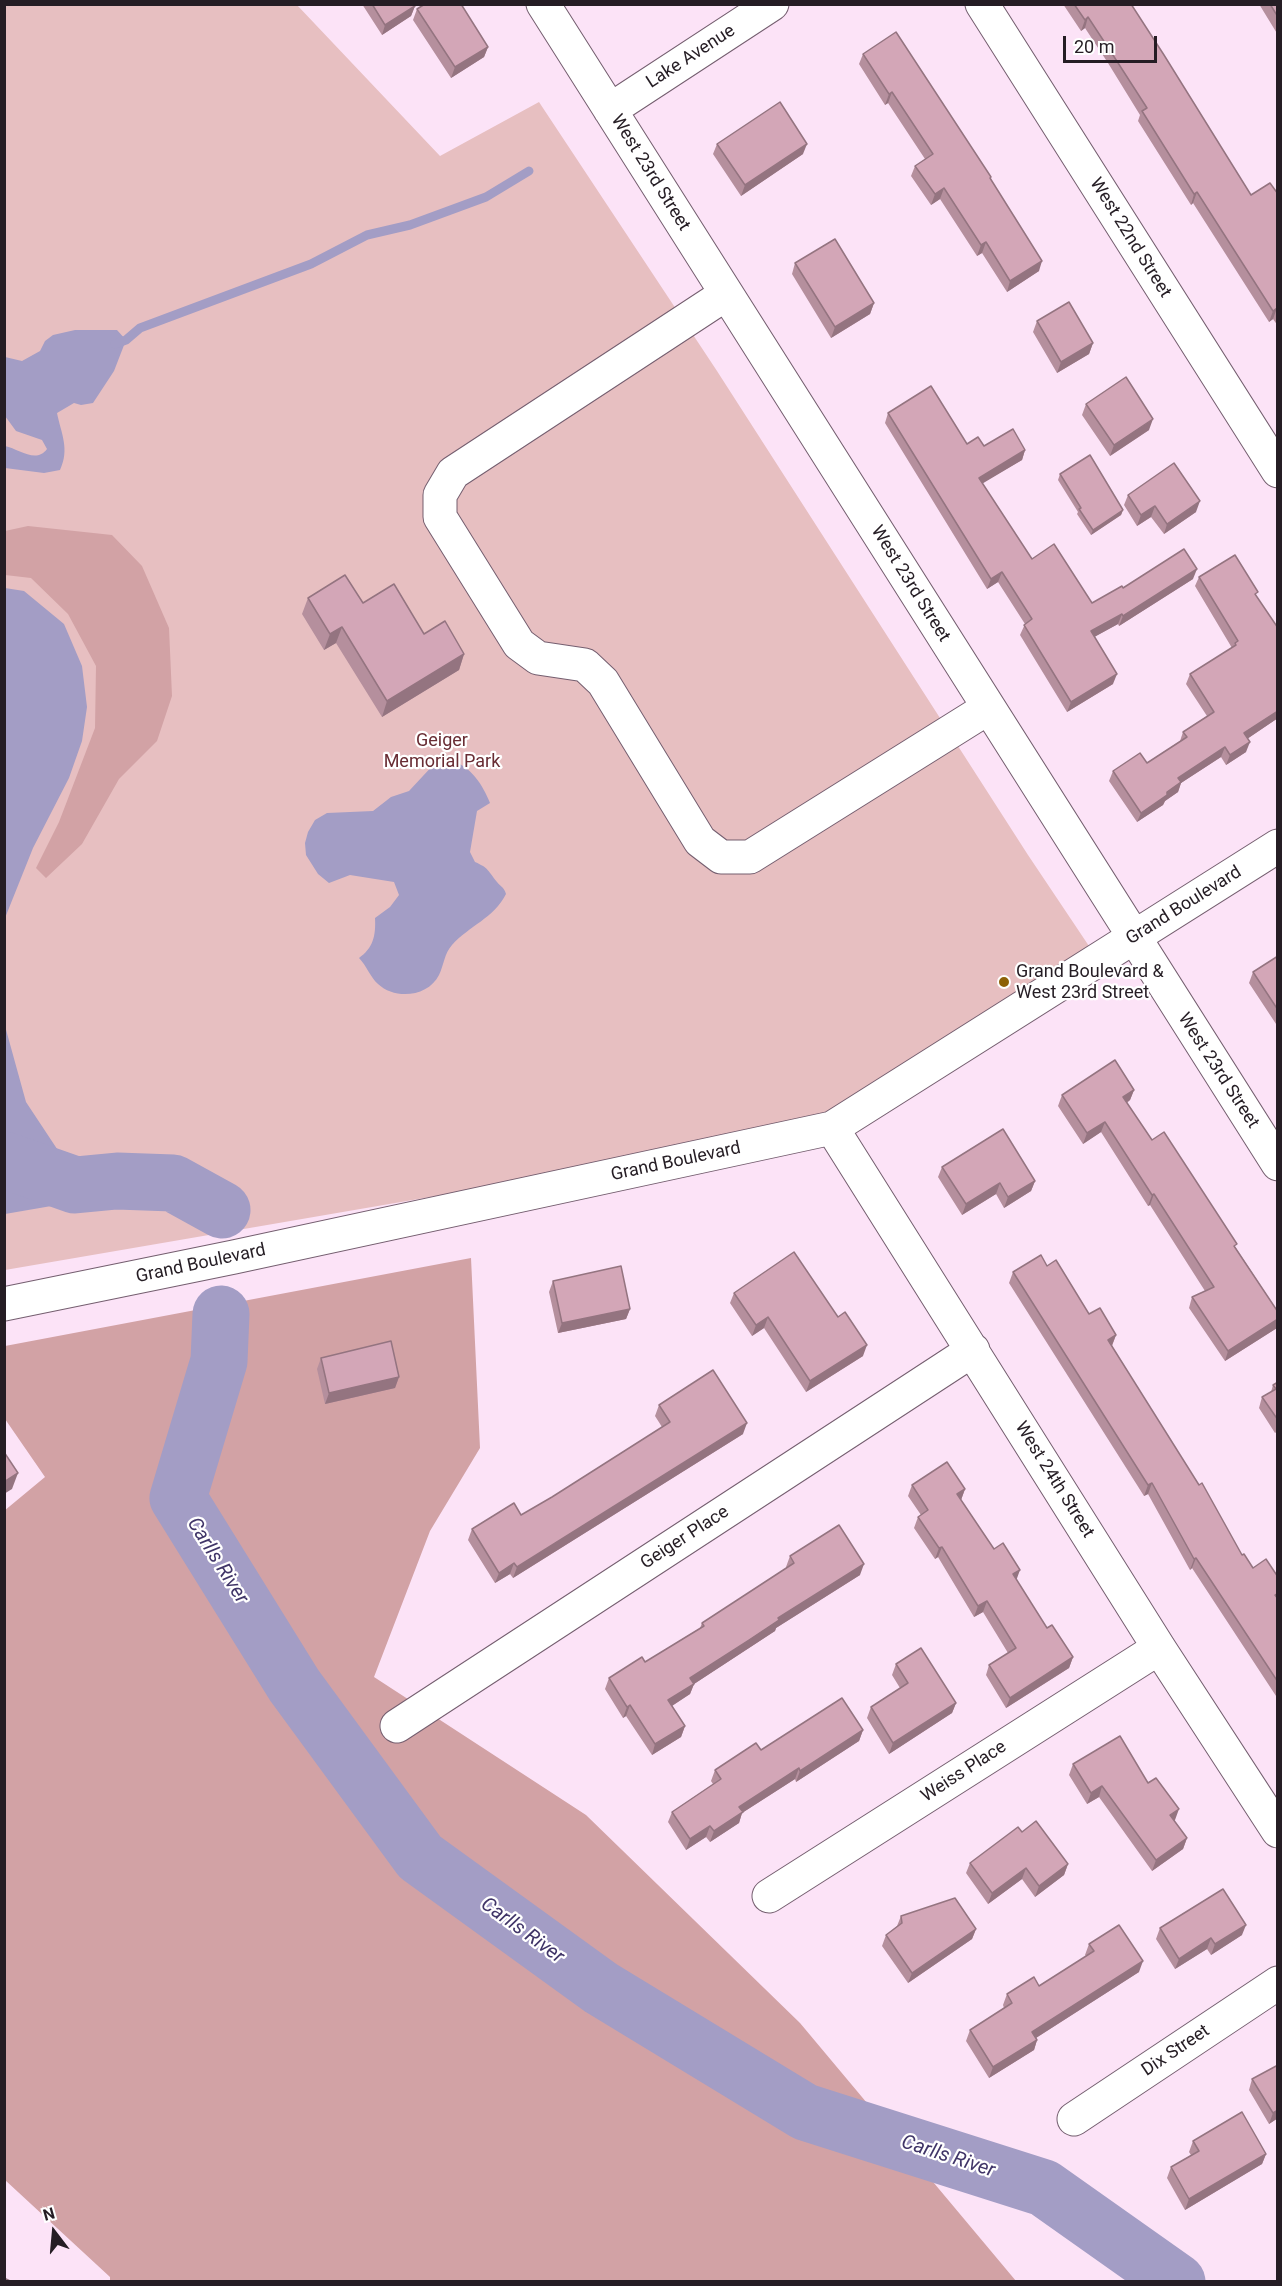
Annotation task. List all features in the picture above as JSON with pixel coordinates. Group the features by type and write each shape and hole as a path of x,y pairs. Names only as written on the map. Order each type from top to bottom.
{"street":[{"name":"West 23rd Street","path":"543,4 1278,1164"},
{"name":"Lake Avenue","path":"610,110 772,4"},
{"name":"West 22nd Street","path":"982,4 1278,471"},
{"path":"726,294 453,473 440,495 440,517 519,644 538,658 585,665 603,682 700,841 721,857 750,857 988,708"},
{"name":"Grand Boulevard","path":"4,1304 258,1252 832,1128 1278,846"},
{"name":"West 24th Street","path":"832,1128 1159,1648 1278,1831"},
{"name":"Geiger Place","path":"397,1726 973,1350"},
{"name":"Weiss Place","path":"769,1896 1159,1648"},
{"name":"Dix Street","path":"1074,2119 1278,1983"}],"green space":[{"name":"Geiger Memorial Park","path":"5,5 297,5 440,156 539,102 717,371 1028,855 1099,961 832,1128 5,1270"}],"shaded area":[{"path":"75,330 117,330 126,340 114,371 93,403 81,405 74,403 57,413 64,448 60,470 44,473 5,468 5,446 33,455 43,453 47,449 42,440 16,431 5,416 5,357 22,361 40,351 45,341 53,335"},
{"path":"28,526 112,535 142,566 169,628 172,696 157,741 119,779 82,844 46,878 36,868 59,822 95,728 96,666 68,614 31,578 5,575 5,531"},
{"path":"5,588 24,591 64,624 82,666 87,707 82,741 69,778 33,848 5,918"},
{"path":"451,761 470,771 484,789 490,803 477,811 470,852 475,862 488,870 506,894 488,916 452,945 434,982 427,988 411,994 393,992 375,981 359,958 368,950 373,941 375,918 390,907 399,895 394,882 350,875 329,883 318,874 306,855 305,843 315,820 327,813 373,811 391,797 409,791 436,762"},
{"path":"5,1026 26,1102 67,1164 75,1185 63,1204 5,1214"},
{"path":"471,1258 480,1448 430,1531 374,1677 586,1815 800,2023 1016,2281 110,2281 110,2277 5,2180 4,1511 45,1477 5,1419 5,1346"}],"building":[{"path":"372,4 414,4 415,6 385,25"},
{"path":"425,4 461,4 488,47 455,67 417,9"},
{"path":"1074,4 1131,4 1251,195 1270,183 1278,194 1278,309 1273,311 1197,192 1194,194 1142,111 1147,108 1088,17 1085,20"},
{"path":"1270,4 1278,4 1278,17"},
{"path":"896,32 991,177 1042,261 1010,281 986,242 981,245 944,188 935,194 915,166 933,154 892,92 889,94 863,54"},
{"path":"780,102 807,144 745,185 717,144"},
{"path":"835,239 874,303 835,327 795,263"},
{"path":"1069,302 1093,343 1061,362 1037,321"},
{"path":"1126,377 1153,419 1114,445 1086,404"},
{"path":"931,386 967,444 978,437 984,446 1013,429 1025,450 979,478 1032,559 1054,544 1092,603 1122,586 1123,588 1184,549 1197,569 1123,616 1122,614 1091,631 1117,674 1071,702 1024,625 1032,619 1002,572 991,579 888,413"},
{"path":"1090,455 1123,510 1093,530 1060,474"},
{"path":"1174,463 1200,501 1167,524 1155,506 1141,515 1128,495"},
{"path":"1235,555 1258,592 1255,594 1278,628 1278,711 1244,733 1250,742 1230,755 1225,747 1178,778 1181,782 1141,813 1113,771 1140,753 1147,763 1187,737 1183,732 1214,712 1190,674 1236,645 1238,641 1199,577"},
{"path":"345,575 363,603 394,584 424,634 445,621 464,654 387,701 342,627 330,634 308,598"},
{"path":"1278,956 1278,1010 1253,972"},
{"path":"1115,1060 1134,1090 1123,1097 1152,1140 1164,1132 1237,1244 1234,1246 1278,1312 1278,1319 1228,1351 1192,1297 1214,1287 1154,1194 1152,1195 1105,1122 1087,1133 1062,1095"},
{"path":"1003,1129 1035,1181 1008,1197 1000,1183 966,1204 942,1167"},
{"path":"794,1252 838,1317 845,1312 867,1345 810,1381 768,1317 756,1325 734,1293"},
{"path":"1041,1255 1047,1266 1056,1260 1089,1314 1100,1308 1116,1335 1108,1340 1199,1485 1202,1483 1242,1555 1244,1554 1253,1568 1266,1559 1278,1577 1278,1593 1275,1595 1278,1599 1278,1682 1196,1558 1194,1559 1152,1483 1148,1485 1013,1272"},
{"path":"621,1266 630,1309 562,1323 553,1281"},
{"path":"391,1341 399,1377 329,1393 321,1358"},
{"path":"713,1370 747,1423 517,1567 514,1563 499,1573 472,1529 514,1503 521,1515 670,1422 659,1405"},
{"path":"1278,1382 1278,1420 1262,1397 1276,1389 1273,1385"},
{"path":"4,1452 18,1473 4,1482"},
{"path":"947,1462 965,1489 957,1494 994,1549 1003,1543 1020,1570 1013,1574 1047,1628 1052,1625 1073,1657 1010,1698 989,1665 1016,1648 987,1601 978,1606 942,1547 939,1548 918,1517 928,1510 912,1485"},
{"path":"839,1525 864,1564 778,1618 779,1620 690,1678 694,1684 668,1700 685,1726 655,1744 630,1705 627,1707 609,1678 642,1657 645,1662 704,1626 702,1623 794,1563 790,1556"},
{"path":"921,1648 956,1703 893,1743 871,1707 908,1683 896,1664"},
{"path":"842,1698 863,1730 739,1807 743,1812 714,1831 710,1826 690,1839 672,1812 721,1779 715,1770 756,1743 761,1750"},
{"path":"1120,1736 1148,1783 1156,1778 1179,1809 1170,1815 1187,1838 1156,1860 1102,1786 1091,1793 1073,1764"},
{"path":"1036,1821 1068,1864 1039,1886 1026,1868 992,1893 970,1863 1018,1827 1022,1832"},
{"path":"1223,1889 1246,1925 1215,1944 1211,1938 1179,1959 1160,1928"},
{"path":"955,1898 976,1929 912,1973 886,1935 902,1923 901,1916"},
{"path":"1119,1925 1143,1961 1032,2032 1037,2040 993,2067 970,2030 1012,2003 1007,1994 1034,1977 1039,1986 1094,1951 1089,1944"},
{"path":"1278,2065 1278,2110 1273,2113 1252,2079"},
{"path":"1242,2112 1266,2154 1189,2199 1171,2167 1199,2151 1193,2141"}],"waterway":[{"path":"115,344 126,340 140,328 311,264 367,235 410,225 486,197 529,171"},
{"name":"Carlls River","path":"4,1160 75,1185 117,1181 173,1183 222,1210"},
{"name":"Carlls River","path":"221,1314 219,1361 178,1498 294,1685 420,1857 601,1988 805,2112 1044,2188 1177,2282"}],"place":[{"name":"Grand Boulevard & West 23rd Street","path":"1004,982"}]}
